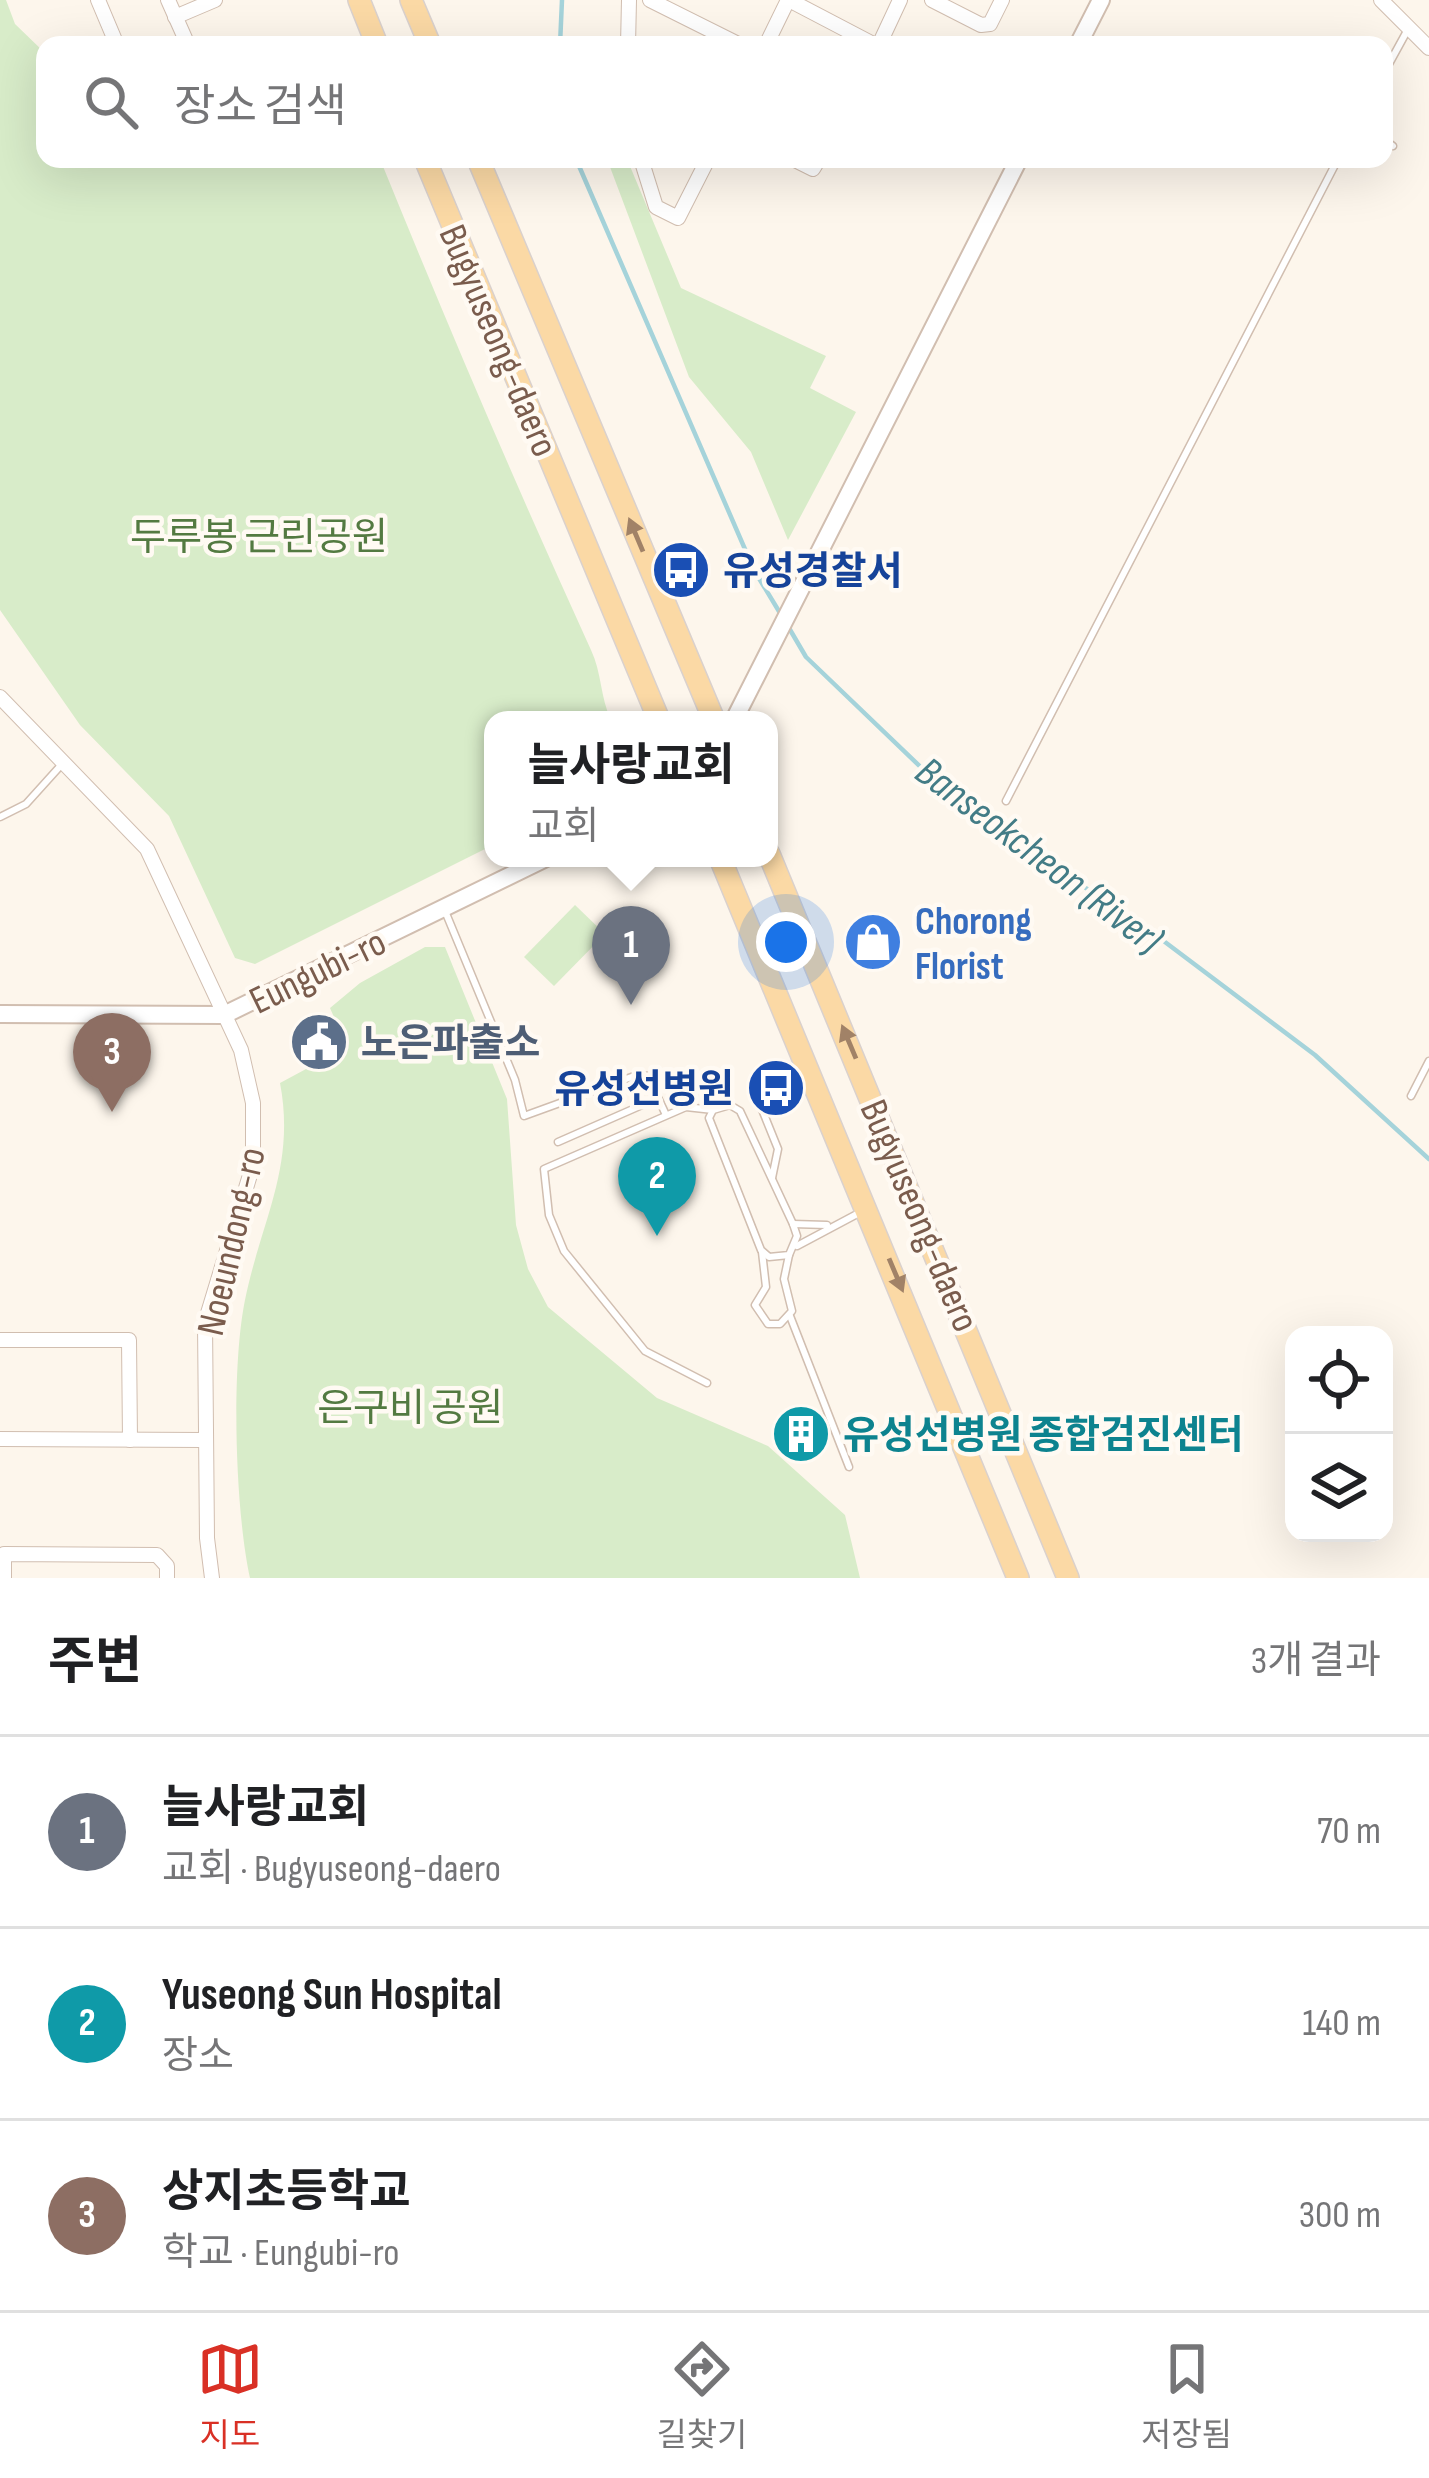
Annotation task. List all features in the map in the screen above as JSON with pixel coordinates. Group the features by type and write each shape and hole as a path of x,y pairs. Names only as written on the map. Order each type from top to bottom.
{"main road":[{"path":"358,0 373,36"},
{"path":"412,0 426,36"},
{"name":"Bugyuseong-daero","path":"429,168 655,711"},
{"name":"Bugyuseong-daero","path":"482,168 710,711"},
{"name":"Bugyuseong-daero","path":"724,867 1018,1578"},
{"name":"Bugyuseong-daero","path":"774,867 1069,1578"}],"street":[{"path":"98,0 113,36"},
{"path":"168,0 184,36"},
{"path":"175,17 215,0"},
{"path":"628,36 629,0"},
{"path":"650,0 722,36"},
{"path":"771,36 789,0 859,36"},
{"path":"882,36 900,0"},
{"path":"932,0 981,25 990,23 1003,0"},
{"path":"1083,36 1101,0"},
{"path":"1381,0 1429,48"},
{"path":"644,168 656,207 678,218 703,168"},
{"path":"739,711 1014,168"},
{"name":"Noeundong-ro","path":"0,697 147,849 241,1051 256,1134 253,1165 205,1323 212,1578"},
{"name":"Eungubi-ro","path":"0,1014 224,1015 528,867"},
{"path":"0,1340 129,1340 130,1440"},
{"path":"0,1439 205,1440"},
{"path":"4,1578 2,1554 157,1555 167,1566 167,1578"}],"lane":[{"path":"1393,57 1409,28"},
{"path":"1006,801 1333,168"},
{"path":"0,817 26,804 63,764"},
{"path":"444,908 515,1080 518,1107 524,1116 637,1075 648,1076 666,1115"},
{"path":"1411,1096 1429,1061"},
{"path":"557,1142 658,1098"},
{"path":"759,1102 778,1149 772,1178"},
{"path":"707,1383 646,1351 564,1251 549,1215 544,1169 686,1107 711,1114 730,1106 740,1111 794,1224 796,1247"},
{"path":"711,1114 761,1250 766,1280 756,1311 768,1324 793,1329"},
{"path":"850,1467 793,1329 784,1279 796,1247 830,1225 868,1210"},
{"path":"794,1224 830,1225"},
{"path":"761,1250 769,1257 790,1256"},
{"path":"780,1324 790,1316"}],"green space":[{"name":"두루봉 근린공원","path":"0,0 6,0 15,24 36,44 36,168 384,168 591,650 608,711 484,711 484,850 255,964 235,958 169,816 80,725 0,610"},
{"path":"610,168 631,168 681,288 826,356 810,388 856,412 788,540 751,452 689,377"},
{"path":"575,905 605,934 554,986 524,957"},
{"name":"은구비 공원","path":"425,947 445,947 507,1099 516,1225 528,1269 548,1307 657,1398 768,1446 845,1515 860,1578 250,1578 238,1478 238,1363 245,1300 280,1168 284,1113 280,1083 347,1047 330,1008 360,983"}],"waterway":[{"name":"Banseokcheon (River)","path":"560,36 562,0"},
{"name":"Banseokcheon (River)","path":"580,168 754,570 780,613"},
{"name":"Banseokcheon (River)","path":"789,628 806,657 955,800 1157,936 1315,1055 1429,1159"}],"place":[{"name":"유성경찰서","path":"681,570"},
{"name":"Chorong Florist","path":"873,942"},
{"name":"늘사랑교회","path":"631,1005"},
{"name":"노은파출소","path":"319,1042"},
{"name":"유성선병원","path":"776,1088"},
{"name":"상지초등학교","path":"112,1112"},
{"name":"Yuseong Sun Hospital","path":"657,1236"},
{"name":"유성선병원 종합검진센터","path":"801,1434"}]}
